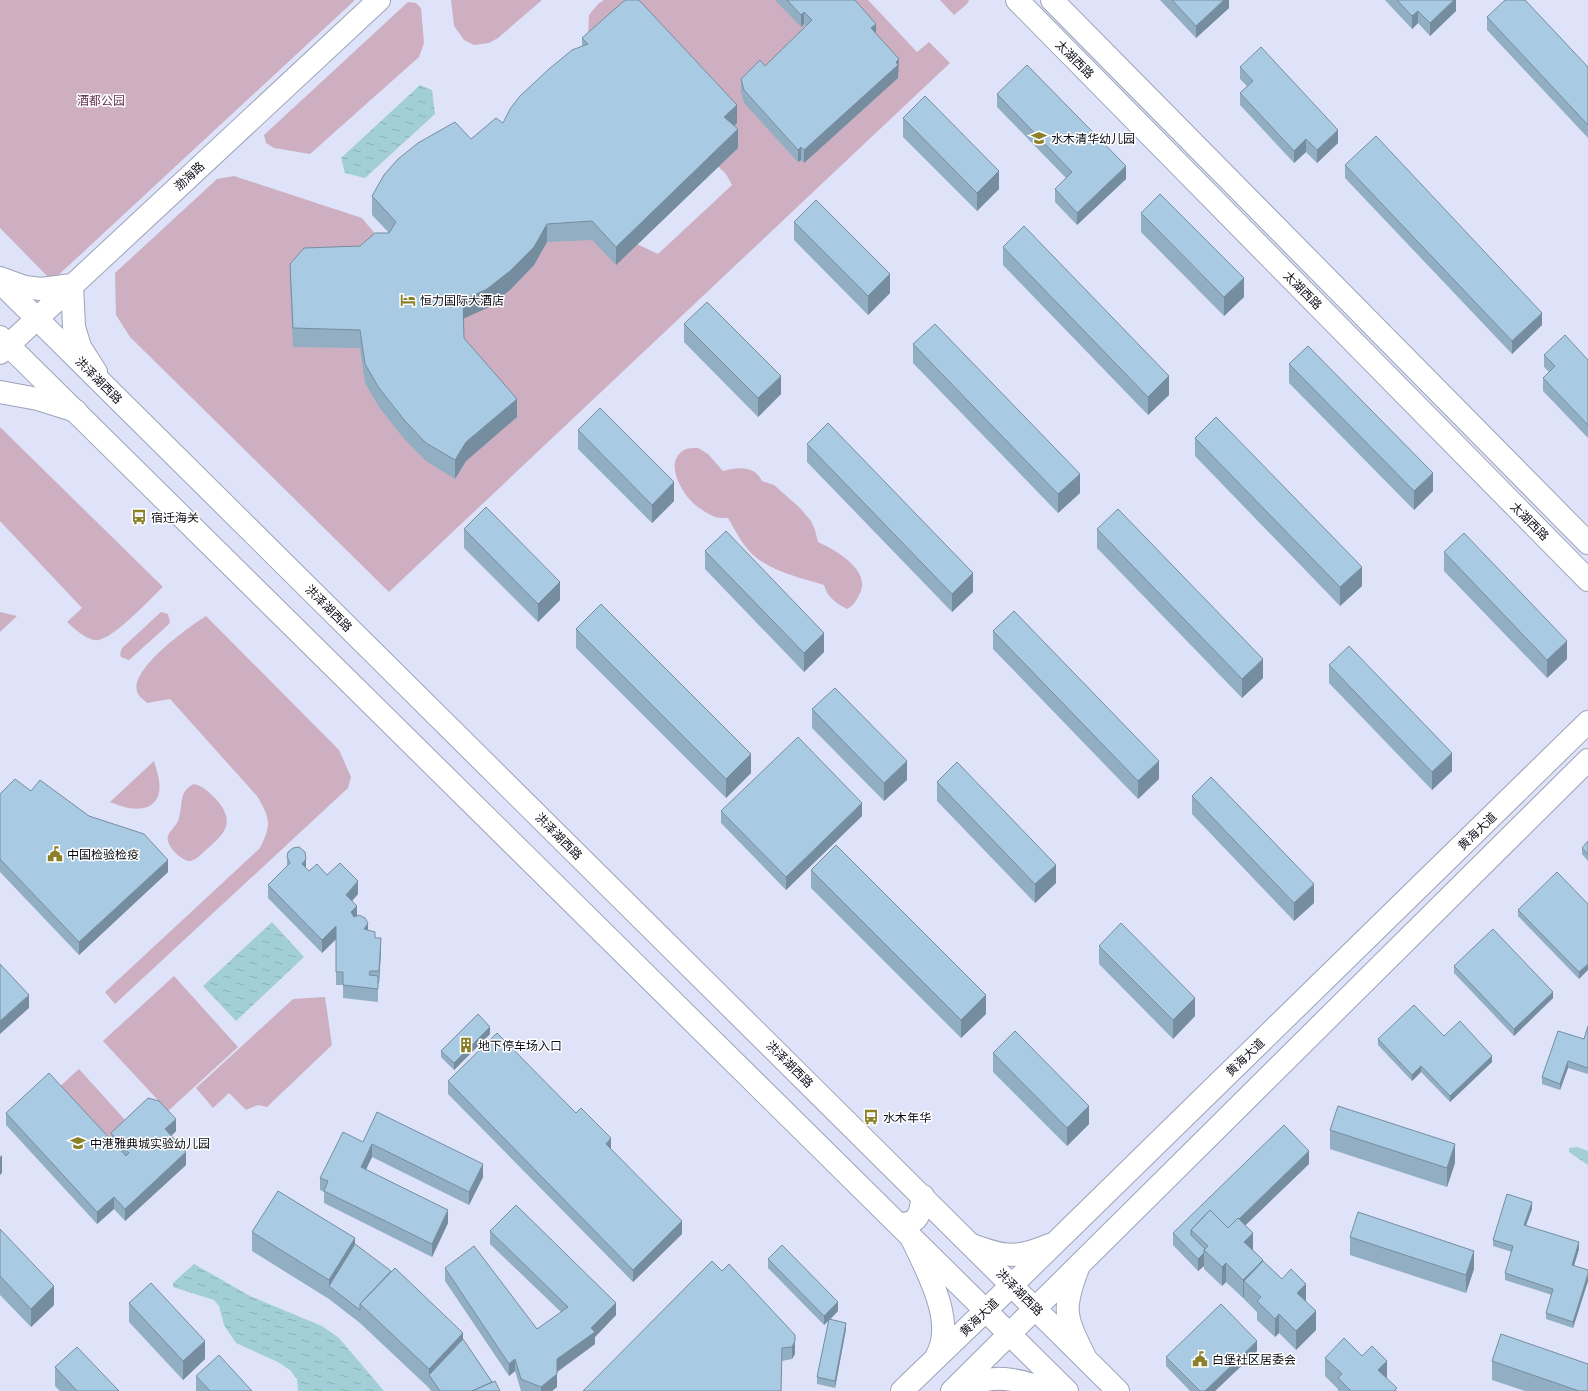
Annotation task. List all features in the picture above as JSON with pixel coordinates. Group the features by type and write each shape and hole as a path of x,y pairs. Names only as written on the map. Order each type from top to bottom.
{"street":[{"name":"渤海路","path":"3,345 37,318 379,0"},
{"name":"太湖西路","path":"1017,0 1588,580"},
{"path":"1052,0 1588,542"},
{"path":"0,278 25,287 41,290 72,285 74,327 80,347 103,384"},
{"name":"洪泽湖西路","path":"0,282 1118,1391"},
{"path":"3,345 76,411 1067,1391"},
{"path":"0,392 38,399 76,411"},
{"name":"黄海大道","path":"902,1391 1588,722"},
{"path":"952,1391 1588,760"},
{"path":"904,1229 907,1224 914,1221 919,1216 922,1196"},
{"path":"904,1229 932,1282 940,1306 944,1332 940,1349 933,1361"},
{"path":"972,1245 1002,1255 1022,1255 1057,1241"},
{"path":"1080,1263 1068,1300 1067,1316 1071,1329 1085,1358"},
{"path":"952,1391 975,1381 992,1378 1009,1379 1028,1383 1050,1391"}],"green space":[{"name":"酒都公园","path":"0,0 355,0 52,281 0,228"},
{"path":"451,0 542,0 498,38 489,43 474,45 464,40 454,26"},
{"path":"604,0 868,0 917,52 929,42 950,63 389,592 130,337 116,315 115,273 217,179 234,176 362,218 382,242 580,217 658,254 732,185 726,174 600,55 588,38 589,15 598,4"},
{"path":"940,0 969,0 967,4 954,15"},
{"path":"408,2 416,3 421,8 424,43 419,57 310,154 274,148 266,143 264,135"},
{"path":"0,427 163,587 110,635 102,639 91,639 80,633 67,622 82,608 0,521"},
{"path":"698,448 708,454 723,471 745,468 755,472 762,481 774,485 800,508 811,521 818,542 843,556 857,570 861,578 862,586 858,597 849,608 847,609 832,599 827,593 824,585 796,577 759,560 745,546 728,518 715,517 697,506 687,497 676,475 676,460 679,454 686,449"},
{"path":"0,612 17,616 0,632"},
{"path":"161,612 168,614 170,622 168,625 129,660 121,657 120,654 122,648"},
{"path":"206,616 339,750 351,777 348,788 115,1004 105,992 260,848 268,827 265,810 257,796 170,699 147,703 138,694 137,684 141,674 150,662 174,639"},
{"path":"154,761 159,778 159,792 154,802 149,806 136,809 110,802"},
{"path":"194,784 203,788 216,799 222,807 227,820 224,832 220,837 199,856 190,861 182,858 174,852 169,844 168,836 178,821 185,791"},
{"path":"174,976 238,1047 168,1111 103,1041"},
{"path":"325,997 332,1045 267,1107 258,1105 246,1110 229,1093 213,1108 196,1088 293,999"},
{"path":"79,1069 127,1122 105,1142 57,1089"}],"water":[{"path":"420,85 432,90 435,114 365,178 345,173 341,158"},
{"path":"272,922 304,957 236,1021 203,986"},
{"path":"1577,1147 1588,1151 1588,1165 1569,1152 1569,1148"},
{"path":"194,1264 250,1296 322,1326 339,1338 384,1391 298,1391 297,1379 290,1370 278,1362 236,1343 224,1325 219,1306 214,1300 173,1287 173,1283"}],"building":[{"path":"625,0 639,0 737,105 724,117 738,129 616,247 592,221 547,224 534,247 510,271 487,289 463,300 464,338 517,399 466,442 455,460 426,443 405,421 379,388 365,364 360,330 293,328 290,264 304,248 360,246 375,233 389,233 396,222 372,196 384,175 398,159 418,143 455,122 471,139 496,118 503,123 510,109 520,96 572,50 588,44 582,38"},
{"path":"787,0 855,0 876,24 871,28 899,59 896,62 898,65 804,150 801,147 798,150 744,90 741,79 760,60 765,66 812,20 804,12 801,15"},
{"path":"1172,0 1224,0 1196,26"},
{"path":"1397,0 1454,0 1430,23 1418,11 1412,16"},
{"path":"1505,0 1525,0 1588,67 1588,125 1487,17"},
{"path":"1261,47 1338,130 1317,150 1306,139 1294,151 1240,93 1253,81 1240,67"},
{"path":"1027,65 1126,166 1077,213 1055,189 1072,172 997,94"},
{"path":"925,96 999,171 977,193 903,118"},
{"path":"1376,136 1542,313 1512,341 1345,165"},
{"path":"1160,194 1244,278 1224,297 1141,213"},
{"path":"816,200 890,274 868,296 794,222"},
{"path":"1024,226 1169,376 1148,397 1003,247"},
{"path":"707,302 781,376 758,398 684,324"},
{"path":"935,324 1080,474 1058,494 913,344"},
{"path":"1565,335 1588,360 1588,425 1543,378 1555,366 1544,355"},
{"path":"1308,346 1433,473 1414,491 1289,364"},
{"path":"600,408 674,482 652,505 578,430"},
{"path":"1216,417 1362,567 1340,587 1195,438"},
{"path":"828,423 973,573 952,594 807,444"},
{"path":"486,507 560,582 538,604 464,529"},
{"path":"1118,509 1263,659 1242,679 1097,529"},
{"path":"726,531 824,633 804,653 705,551"},
{"path":"1464,533 1567,641 1547,660 1444,552"},
{"path":"601,604 751,754 726,779 576,629"},
{"path":"1014,611 1159,761 1138,781 993,631"},
{"path":"1349,646 1452,753 1432,772 1329,665"},
{"path":"835,688 907,761 884,783 812,709"},
{"path":"798,737 862,803 786,877 721,811"},
{"path":"957,762 1056,865 1035,884 937,782"},
{"path":"1211,777 1314,884 1294,903 1192,796"},
{"path":"15,779 31,791 40,780 89,816 144,834 168,860 79,942 0,859 0,794"},
{"path":"1588,841 1588,854 1582,848"},
{"path":"836,845 986,995 961,1020 811,870"},
{"path":"299,847 305,852 306,859 302,864 309,871 317,864 327,875 340,863 358,881 346,895 357,906 351,912 354,917 359,915 365,918 368,923 364,929 375,932 375,938 381,938 379,971 370,971 369,975 378,976 378,989 343,985 343,972 336,972 336,926 322,940 268,885 290,863 287,857 288,852 293,848"},
{"path":"1557,872 1588,904 1588,964 1579,972 1518,910"},
{"path":"1121,923 1195,998 1173,1020 1099,946"},
{"path":"1493,929 1553,992 1514,1029 1454,966"},
{"path":"0,964 29,995 0,1021"},
{"path":"1414,1005 1444,1036 1460,1021 1492,1056 1450,1096 1421,1066 1412,1075 1378,1039"},
{"name":"地下停车场入口","path":"478,1014 490,1027 454,1063 441,1051"},
{"path":"1588,1026 1588,1068 1568,1061 1560,1084 1542,1077 1558,1031 1584,1039"},
{"path":"1015,1031 1089,1106 1067,1128 993,1053"},
{"path":"497,1033 576,1113 581,1108 611,1138 606,1144 682,1221 633,1270 448,1081"},
{"path":"49,1073 126,1156 129,1153 111,1133 148,1098 159,1101 176,1119 165,1129 186,1152 125,1209 114,1197 97,1212 6,1113"},
{"path":"1338,1106 1455,1144 1447,1168 1330,1130"},
{"path":"377,1112 483,1164 469,1192 372,1144 361,1167 448,1210 432,1244 324,1191 328,1181 320,1178 343,1132 363,1142"},
{"path":"1284,1125 1309,1151 1228,1228 1210,1210 1191,1230 1191,1235 1205,1249 1204,1253 1198,1259 1173,1233"},
{"path":"278,1191 355,1238 329,1280 252,1232"},
{"path":"1507,1194 1532,1202 1524,1225 1579,1242 1572,1265 1588,1270 1588,1274 1573,1322 1546,1313 1553,1289 1505,1273 1513,1246 1493,1240"},
{"path":"516,1205 616,1303 591,1328 595,1332 557,1359 557,1374 541,1387 521,1379 515,1359 509,1364 445,1268 474,1246 537,1329 568,1307 490,1231"},
{"path":"1210,1210 1228,1228 1238,1218 1253,1233 1244,1242 1263,1260 1243,1280 1226,1263 1222,1267 1204,1250 1208,1246 1191,1230"},
{"path":"1358,1212 1474,1251 1466,1275 1350,1237"},
{"path":"0,1229 54,1286 31,1309 0,1276"},
{"path":"355,1244 391,1271 360,1304 360,1310 329,1286"},
{"path":"782,1245 838,1302 824,1316 768,1259"},
{"path":"712,1261 722,1271 729,1264 795,1335 795,1341 792,1347 782,1348 781,1391 583,1391"},
{"path":"1263,1261 1282,1279 1291,1269 1306,1284 1297,1293 1316,1311 1296,1331 1279,1314 1275,1319 1257,1301 1261,1297 1244,1281"},
{"path":"395,1268 463,1333 429,1369 360,1304"},
{"path":"151,1283 205,1341 183,1361 129,1303"},
{"path":"1221,1304 1257,1341 1205,1391 1200,1391 1166,1357"},
{"path":"829,1319 846,1323 835,1381 817,1377"},
{"path":"1501,1334 1588,1364 1588,1391 1579,1391 1492,1361"},
{"path":"1344,1338 1362,1356 1372,1346 1387,1361 1378,1370 1397,1388 1394,1391 1351,1391 1338,1378 1342,1374 1325,1358"},
{"path":"463,1339 492,1382 472,1391 440,1391 429,1375"},
{"path":"77,1347 119,1391 77,1391 55,1367"},
{"path":"219,1355 252,1391 210,1391 196,1376"},
{"path":"495,1381 500,1391 472,1391"}],"place":[{"name":"水木清华幼儿园","path":"1039,138"},
{"name":"恒力国际大酒店","path":"408,300"},
{"name":"宿迁海关","path":"139,517"},
{"name":"中国检验检疫","path":"55,854"},
{"name":"地下停车场入口","path":"466,1045"},
{"name":"水木年华","path":"871,1117"},
{"name":"中港雅典城实验幼儿园","path":"78,1143"},
{"name":"白堡社区居委会","path":"1200,1359"}]}
